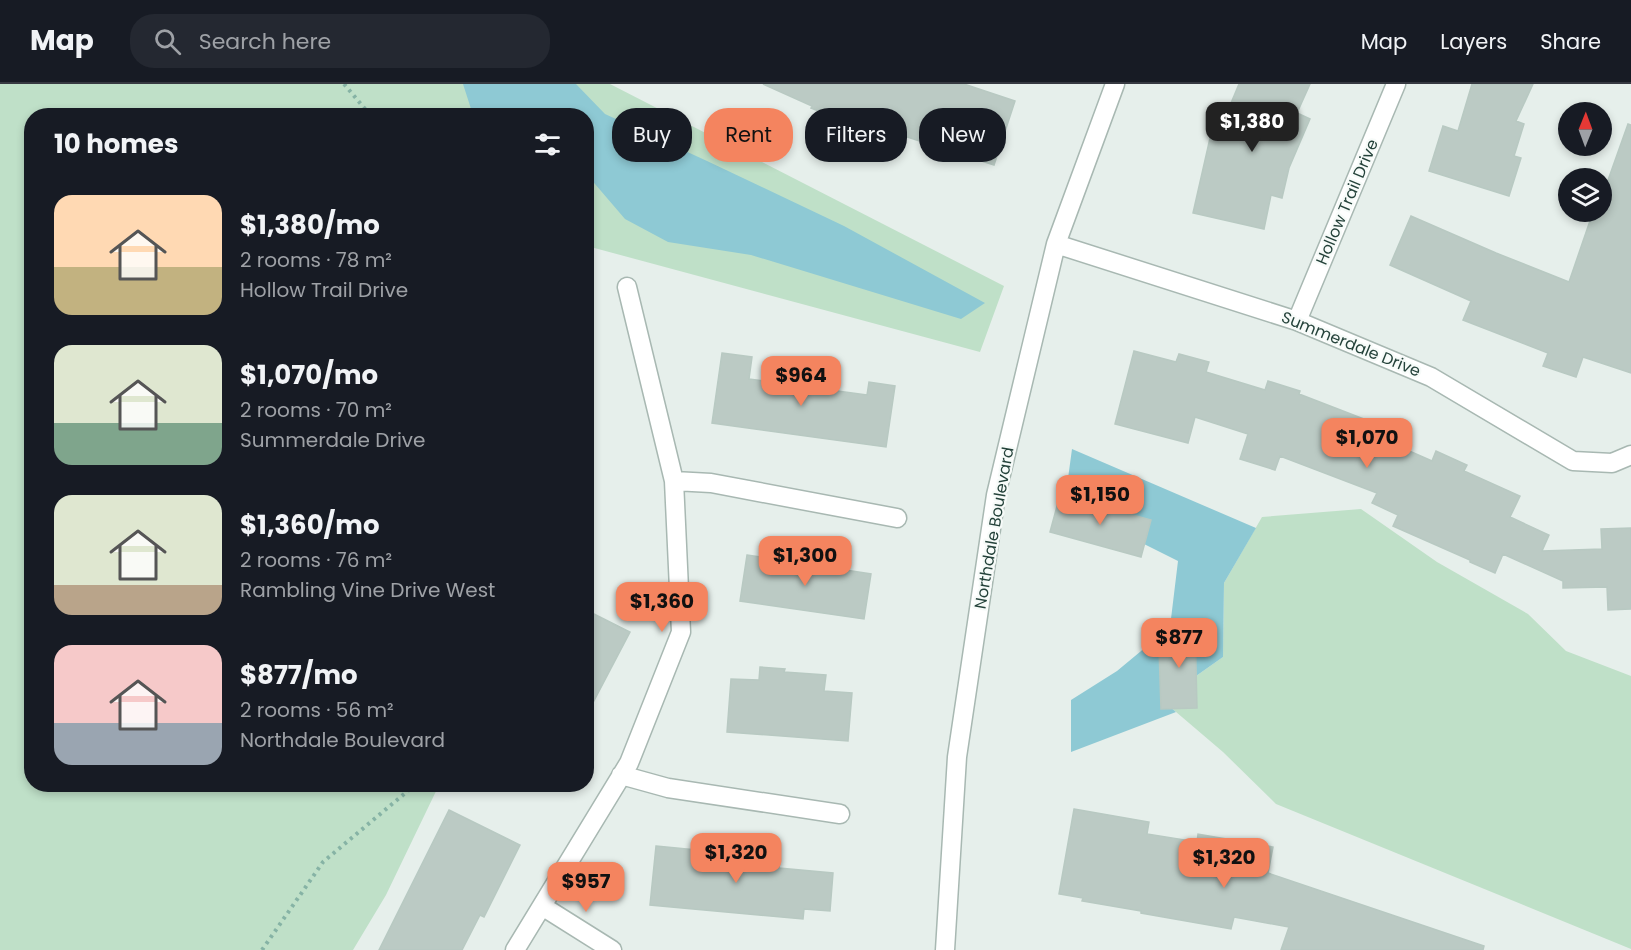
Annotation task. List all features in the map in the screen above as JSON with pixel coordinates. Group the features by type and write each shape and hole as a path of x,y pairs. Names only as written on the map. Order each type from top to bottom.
{"street":[{"name":"Northdale Boulevard","path":"945,950 957,757 996,495 1056,244 1115,84"},
{"name":"Hollow Trail Drive","path":"1297,321 1396,84"},
{"name":"Summerdale Drive","path":"1056,244 1297,321 1431,377 1573,461 1612,463 1631,455"},
{"path":"515,950 629,763 681,632 674,481 627,286"},
{"path":"674,481 711,483 897,518"},
{"path":"621,775 668,788 840,814"},
{"path":"542,906 612,950"}],"path":[{"path":"345,84 364,108"},
{"path":"262,950 323,862 406,792"}],"green space":[{"path":"0,84 610,84 657,108 612,108 612,162 692,162 692,126 704,132 704,162 762,162 1004,286 980,352 594,248 594,108 24,108 24,792 436,792 386,895 353,950 0,950"},
{"path":"1361,509 1437,562 1528,614 1566,651 1631,676 1631,949 1276,804 1223,752 1162,700 1223,657 1224,583 1262,517"}],"water":[{"path":"463,84 576,84 605,114 612,117 612,162 692,162 692,154 704,160 704,162 709,162 844,226 985,303 961,319 751,255 668,242 625,219 594,183 594,108 471,108"},
{"path":"1072,449 1256,528 1224,583 1223,657 1162,700 1176,712 1071,752 1071,700 1117,671 1170,627 1178,561 1064,508"}],"building":[{"path":"763,84 964,84 1015,101 1006,128 1006,108 919,108 919,141 907,137 907,108 811,108 812,106"},
{"path":"1239,84 1310,84 1297,113 1310,119 1289,168 1282,198 1271,195 1264,229 1193,213 1210,138 1216,139"},
{"path":"1472,84 1533,84 1516,121 1524,124 1514,156 1521,158 1509,196 1429,171 1443,126 1458,131"},
{"path":"1628,124 1631,125 1631,373 1583,357 1576,377 1543,366 1548,353 1463,320 1471,301 1390,265 1411,216 1569,282 1590,222 1612,222 1612,169"},
{"path":"1134,351 1176,362 1179,354 1209,362 1206,372 1265,390 1268,381 1300,391 1299,394 1387,428 1382,439 1432,461 1436,451 1467,465 1464,471 1520,496 1510,517 1549,535 1542,551 1602,549 1601,529 1631,528 1631,609 1608,610 1607,587 1563,588 1563,581 1503,554 1495,573 1470,562 1470,560 1393,526 1398,515 1372,503 1377,493 1280,456 1275,470 1240,459 1248,434 1195,417 1188,443 1115,424"},
{"path":"722,353 752,357 749,379 867,395 869,382 895,386 886,447 712,423"},
{"path":"1060,495 1151,520 1141,557 1050,532"},
{"path":"747,555 871,574 864,619 740,601"},
{"path":"594,614 630,632 594,701"},
{"path":"1169,624 1195,624 1197,708 1161,709 1159,648 1170,648"},
{"path":"760,667 785,669 784,672 826,675 824,691 852,693 848,741 727,732 731,679 759,680"},
{"path":"1074,809 1149,822 1147,834 1197,842 1198,834 1273,847 1268,873 1484,946 1483,950 1281,950 1289,927 1234,917 1231,929 1082,901 1083,898 1059,894"},
{"path":"449,810 520,845 484,917 480,915 462,950 379,950"},
{"path":"656,846 780,858 779,868 833,873 830,911 804,909 803,919 650,905"}]}
